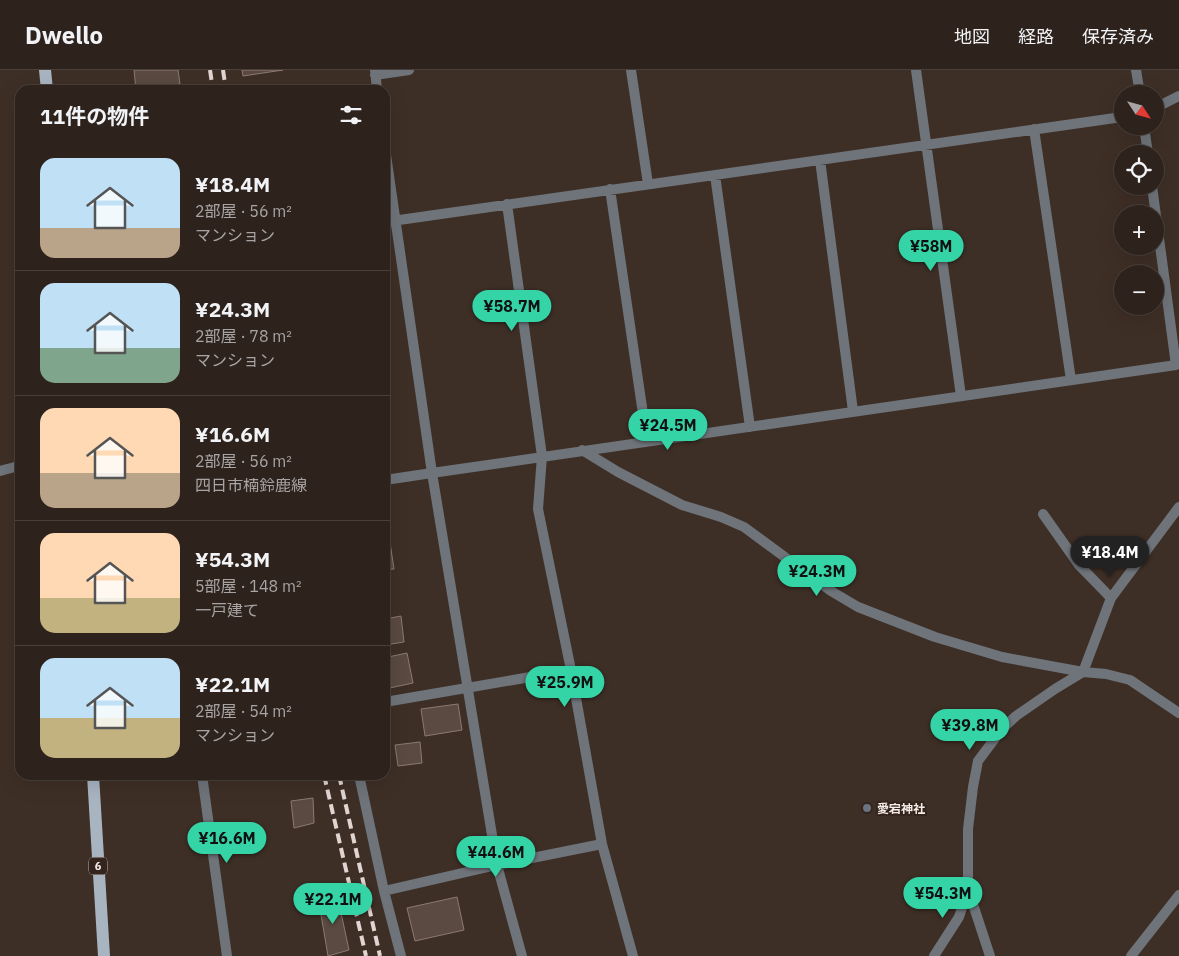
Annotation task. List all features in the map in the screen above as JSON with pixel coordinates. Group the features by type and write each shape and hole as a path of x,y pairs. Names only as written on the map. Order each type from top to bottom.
{"main road":[{"path":"46,70 46,85"},
{"name":"6","path":"92,780 104,956"}],"street":[{"path":"376,85 375,72 409,70"},
{"path":"631,70 648,184"},
{"path":"916,70 961,396"},
{"path":"1136,70 1138,85"},
{"path":"1164,104 1179,96"},
{"path":"522,956 497,865 390,221 1114,118"},
{"path":"1034,129 1071,380"},
{"path":"820,160 853,411"},
{"path":"715,175 750,427"},
{"path":"610,189 647,441"},
{"path":"390,479 1176,365 1153,195"},
{"path":"507,204 542,456 538,509 571,670 602,844 633,956"},
{"path":"582,450 618,472 682,505 721,517 744,527 831,591 858,607 935,637 1002,657 1082,672 1106,674 1130,680 1177,708"},
{"path":"0,471 15,467"},
{"path":"934,956 959,917 968,889 968,829 972,787 978,761 1002,729 1016,716 1082,672 1111,598 1179,507"},
{"path":"1042,514 1079,565 1111,598"},
{"path":"390,701 571,670"},
{"path":"203,780 227,956"},
{"path":"359,780 401,956"},
{"path":"384,891 497,865 602,844"},
{"path":"968,889 990,956"},
{"path":"1130,956 1179,896"}],"building":[{"path":"134,70 178,70 180,84 136,85"},
{"path":"242,70 283,70 243,76"},
{"path":"390,543 394,569 390,569"},
{"path":"401,616 404,642 390,644 390,618"},
{"path":"407,653 413,683 390,688 390,657"},
{"path":"458,704 462,730 425,736 421,709"},
{"path":"420,742 422,763 398,766 395,745"},
{"path":"313,798 314,823 294,828 291,801"},
{"path":"337,894 349,950 328,956 318,897"},
{"path":"457,897 464,930 415,941 407,908"}],"railway":[{"path":"210,70 212,85"},
{"path":"223,70 225,85"},
{"path":"325,780 366,956"},
{"path":"340,780 380,956"}],"place":[{"name":"愛宕神社","path":"867,808"}]}
